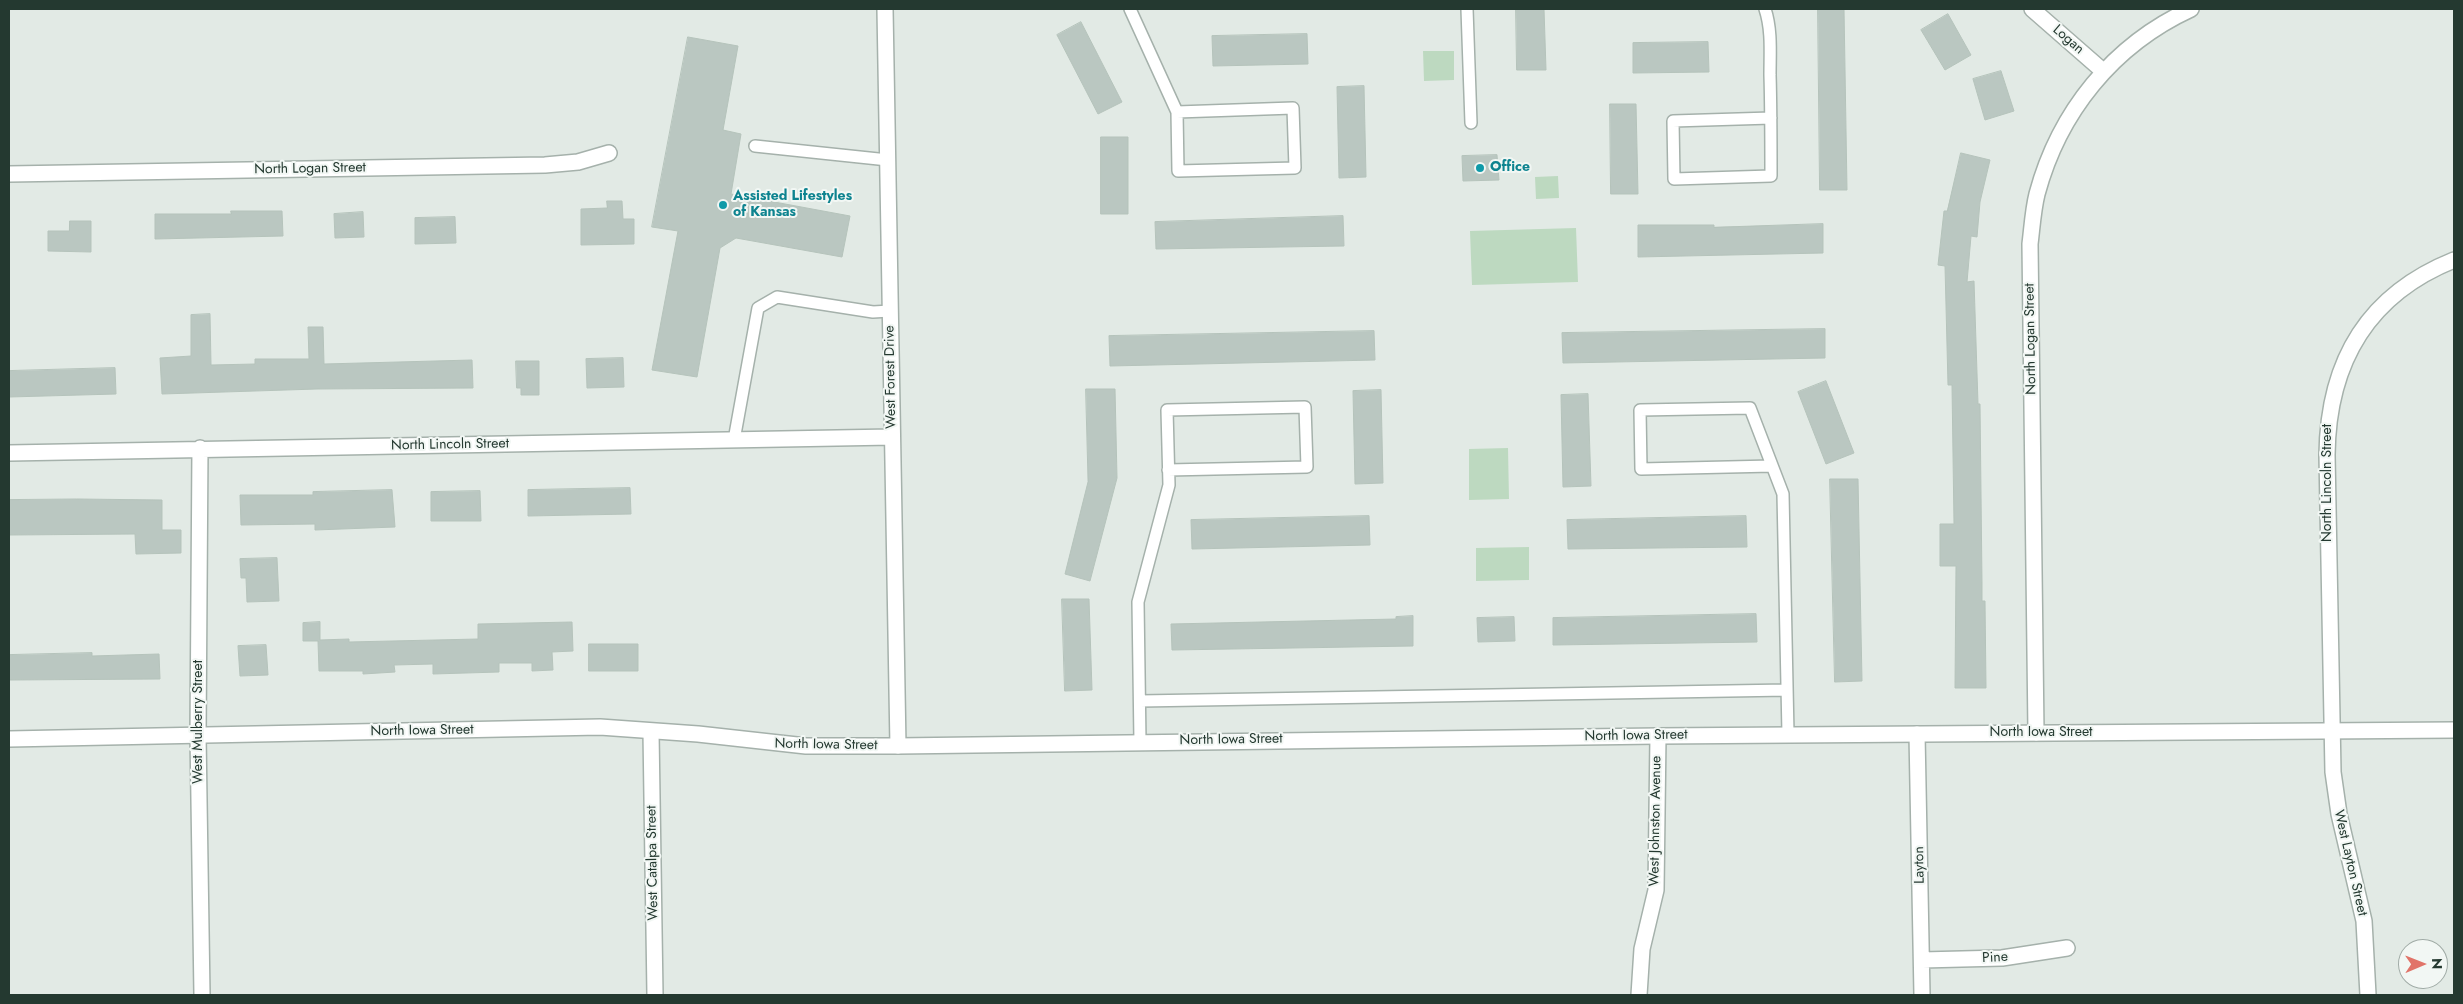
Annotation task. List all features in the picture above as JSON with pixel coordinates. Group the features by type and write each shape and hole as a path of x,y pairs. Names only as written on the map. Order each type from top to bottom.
{"street":[{"name":"West Forest Drive","path":"885,9 898,746"},
{"name":"Logan","path":"2032,9 2103,72"},
{"name":"North Logan Street","path":"2036,733 2030,244 2036,196 2055,142 2082,97 2103,72 2136,41 2174,16 2191,9"},
{"name":"North Logan Street","path":"9,174 545,165 578,162 609,153"},
{"name":"North Lincoln Street","path":"2331,731 2327,447 2333,392 2338,374 2355,340 2375,312 2407,285 2454,260"},
{"name":"North Lincoln Street","path":"9,453 200,448 892,437"},
{"name":"West Mulberry Street","path":"200,448 198,735 202,995"},
{"name":"North Iowa Street","path":"9,739 600,728 698,734 806,746 898,746 1788,734 2454,730"},
{"name":"West Layton Street","path":"2331,731 2339,814 2364,921 2368,995"},
{"name":"West Catalpa Street","path":"652,732 654,757 655,995"},
{"name":"Layton","path":"1917,734 1922,995"},
{"name":"West Johnston Avenue","path":"1639,995 1642,949 1656,890 1658,736"},
{"name":"Pine","path":"1922,960 2002,958 2068,948"}],"lane":[{"path":"1130,9 1177,112 1178,171 1295,168 1293,108 1177,112"},
{"path":"1468,9 1471,123"},
{"path":"1765,9 1770,34 1771,118 1771,176 1674,179 1672,120 1771,118"},
{"path":"754,146 888,160"},
{"path":"734,440 758,308 777,297 873,312 890,311"},
{"path":"1140,742 1138,602 1169,485 1168,470 1167,410 1305,407 1307,467 1168,470"},
{"path":"1772,466 1641,469 1640,410 1750,408 1783,494 1788,734"},
{"path":"1140,701 1787,690"}],"green space":[{"path":"1423,51 1454,51 1454,80 1424,81"},
{"path":"1558,176 1559,198 1536,199 1535,177"},
{"path":"1576,228 1578,282 1472,285 1470,231"},
{"path":"1508,448 1509,499 1469,500 1469,449"},
{"path":"1529,547 1529,580 1476,581 1476,548"}],"building":[{"path":"1516,9 1544,9 1546,70 1517,70"},
{"path":"1818,9 1844,9 1847,190 1820,190"},
{"path":"1948,14 1971,55 1945,70 1921,30"},
{"path":"1081,22 1122,102 1098,114 1057,35"},
{"path":"1307,34 1308,64 1213,66 1212,36"},
{"name":"Assisted Lifestyles of Kansas","path":"688,37 738,46 723,130 741,134 731,194 850,216 842,257 736,238 720,248 697,377 652,370 678,231 652,227"},
{"path":"1708,42 1709,72 1633,73 1633,43"},
{"path":"2001,71 2014,111 1985,120 1973,79"},
{"path":"1364,86 1366,177 1339,178 1337,87"},
{"path":"1610,104 1636,104 1638,194 1611,194"},
{"path":"1101,137 1128,137 1128,214 1101,214"},
{"path":"1961,153 1990,160 1980,202 1977,237 1971,236 1967,282 1974,281 1978,404 1980,404 1982,601 1985,601 1986,688 1955,688 1956,566 1940,566 1940,524 1954,524 1952,385 1948,385 1945,266 1938,265 1944,211 1947,211"},
{"name":"Office","path":"1497,155 1499,180 1463,181 1462,156"},
{"path":"607,201 622,201 623,219 634,219 634,244 581,245 581,209 607,208"},
{"path":"231,211 282,211 283,236 155,239 155,214 231,214"},
{"path":"363,212 364,237 335,238 334,214"},
{"path":"1343,216 1344,246 1156,249 1155,222"},
{"path":"455,217 456,243 415,244 415,218"},
{"path":"70,221 91,221 91,252 48,251 48,231 69,231"},
{"path":"1823,224 1823,253 1638,257 1638,225 1714,225 1714,227"},
{"path":"210,314 211,365 255,364 255,359 309,359 308,327 323,327 324,364 472,360 473,388 317,389 162,394 160,358 191,356 191,315"},
{"path":"1825,329 1825,358 1563,363 1562,333"},
{"path":"1374,331 1375,360 1110,366 1109,336"},
{"path":"623,358 624,387 587,388 586,359"},
{"path":"516,361 539,361 539,395 521,395 521,388 517,388"},
{"path":"115,368 116,394 9,397 9,371"},
{"path":"1826,381 1854,453 1826,464 1798,392"},
{"path":"1086,389 1115,389 1117,478 1090,581 1065,574 1088,482"},
{"path":"1381,390 1383,483 1355,484 1353,391"},
{"path":"1588,394 1591,486 1563,487 1561,395"},
{"path":"1830,479 1858,479 1862,681 1835,682"},
{"path":"630,488 631,514 528,516 528,490"},
{"path":"392,490 395,527 315,530 315,524 241,525 240,495 313,495 313,492"},
{"path":"480,491 481,521 431,521 431,492"},
{"path":"9,500 162,500 162,530 181,530 181,553 136,554 135,534 9,535"},
{"path":"1369,516 1370,545 1192,549 1191,520"},
{"path":"1746,516 1747,547 1568,549 1567,520"},
{"path":"277,558 279,601 247,602 246,578 241,578 240,559"},
{"path":"1062,599 1089,599 1092,690 1065,691"},
{"path":"1756,614 1757,642 1553,645 1553,618"},
{"path":"1413,616 1413,646 1172,650 1171,624 1396,619 1396,617"},
{"path":"1514,617 1515,641 1478,642 1477,618"},
{"path":"320,622 320,640 349,639 349,642 478,639 478,624 572,622 573,651 552,652 553,670 532,671 532,663 499,663 499,672 433,674 433,664 394,665 395,672 363,674 363,671 319,671 318,641 303,641 303,623"},
{"path":"589,644 638,644 638,671 589,671"},
{"path":"266,645 268,675 240,676 238,646"},
{"path":"92,653 92,656 159,654 160,679 9,680 9,655"}],"place":[{"name":"Office","path":"1480,168"},
{"name":"Assisted Lifestyles of Kansas","path":"723,205"}]}
